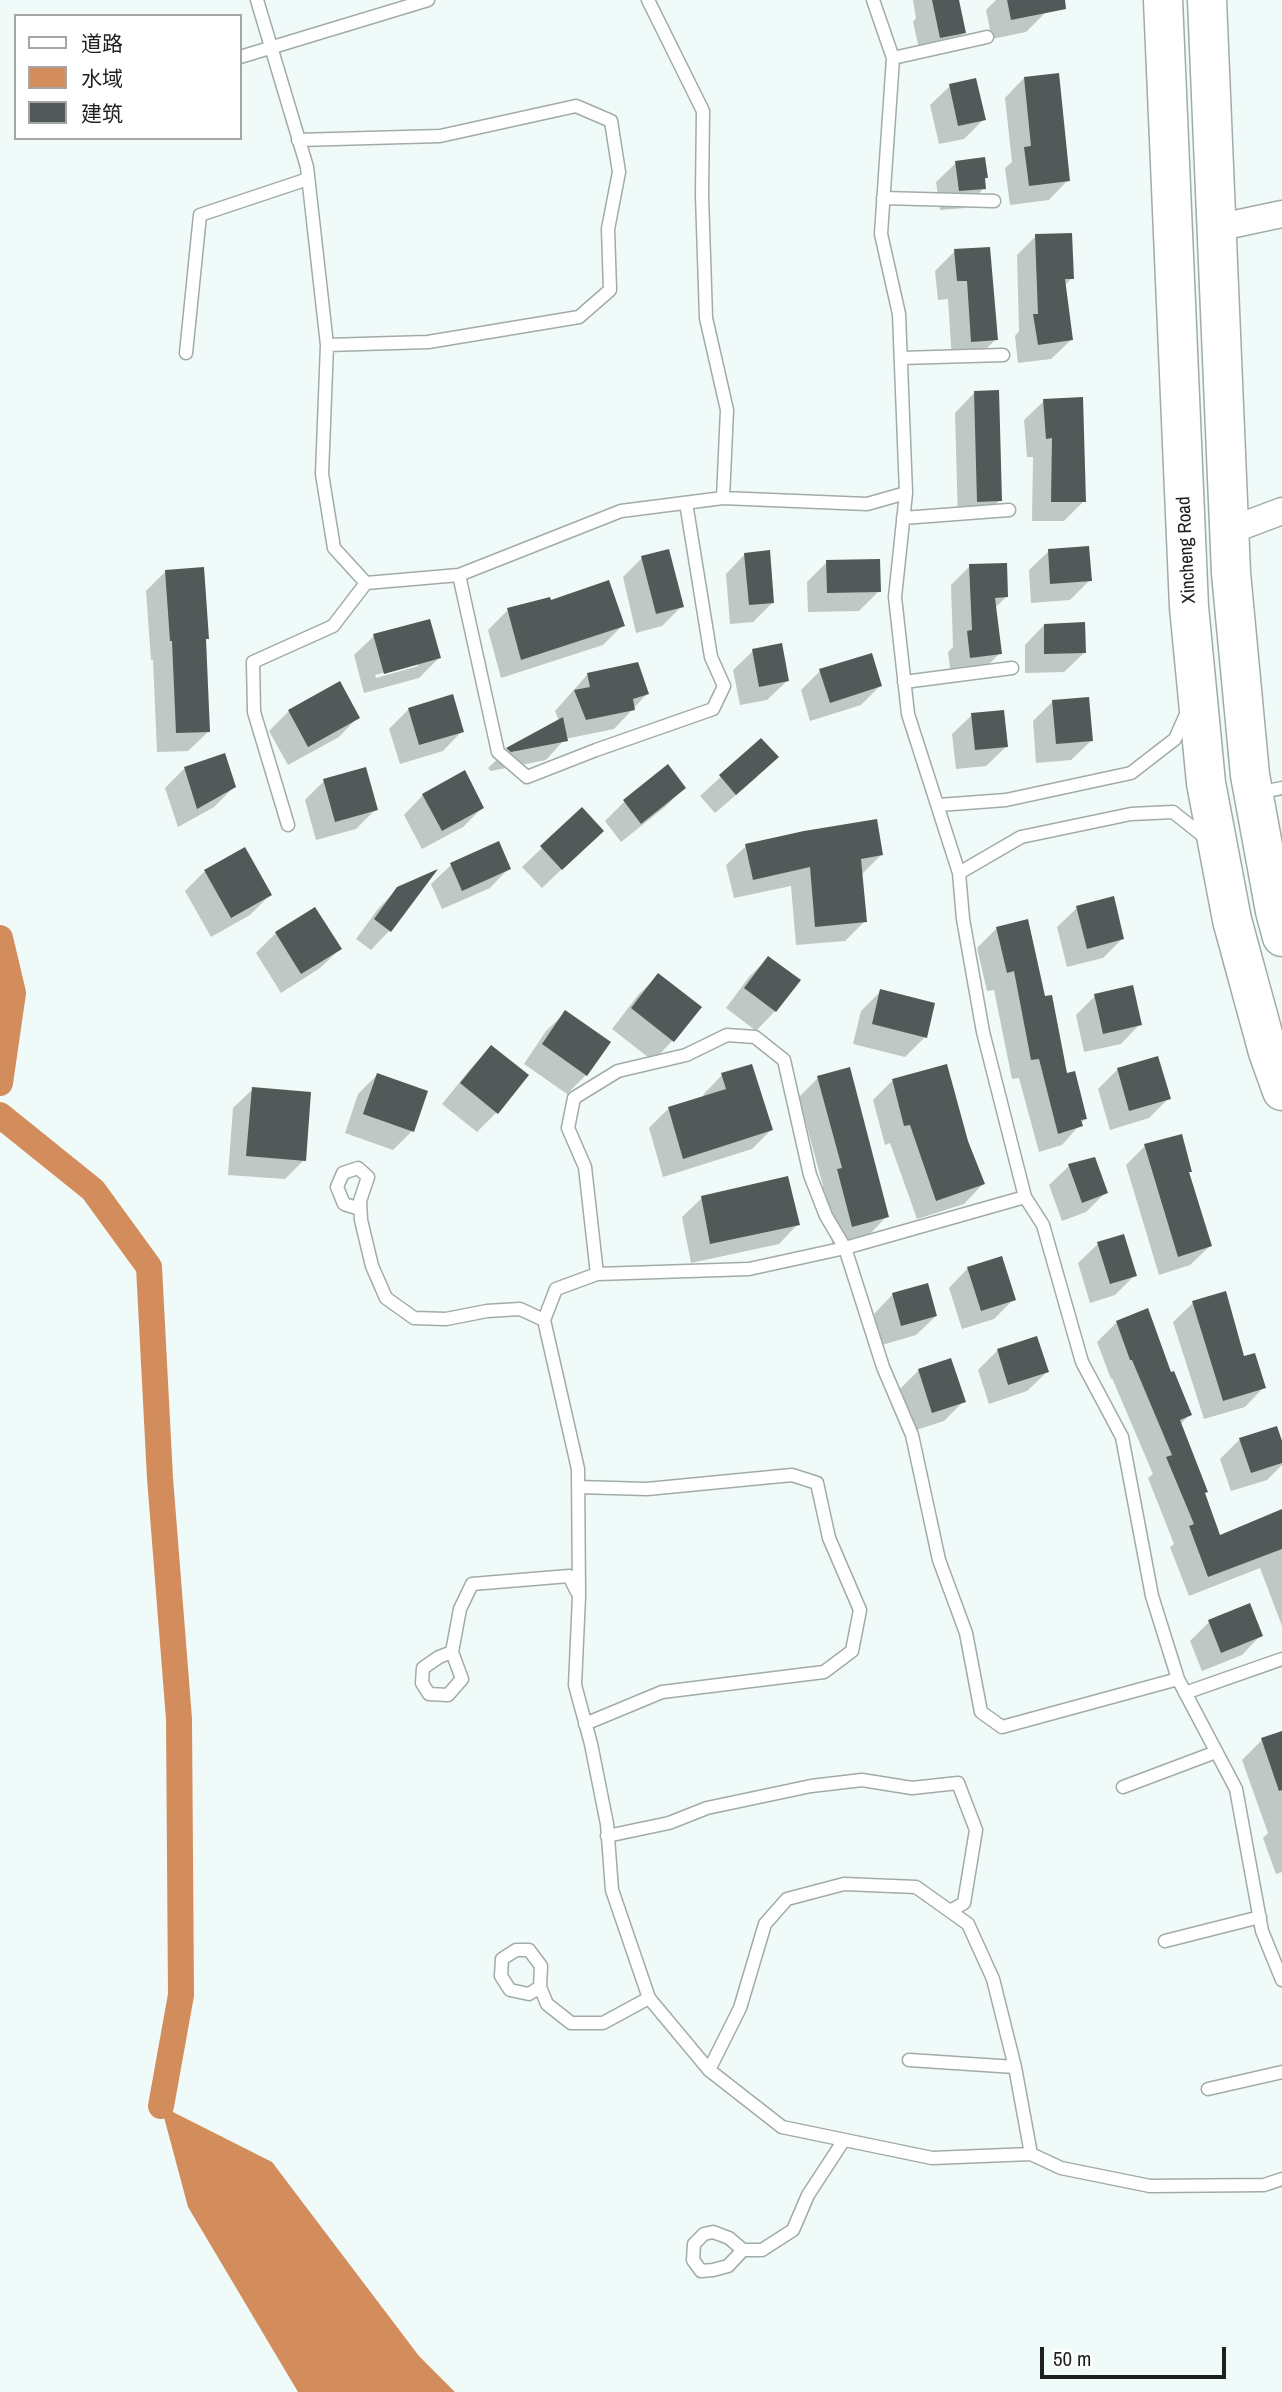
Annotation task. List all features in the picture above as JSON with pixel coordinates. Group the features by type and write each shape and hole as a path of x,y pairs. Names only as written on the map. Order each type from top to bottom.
{"main road":[{"name":"Xincheng Road","path":"1163,0 1188,593 1206,783 1232,920 1268,1052 1282,1091"},
{"path":"1207,0 1232,587 1268,791 1275,911 1282,937"}],"street":[{"path":"1216,228 1282,214"},
{"path":"1229,531 1282,511"}],"lane":[{"path":"257,0 308,178 327,345 322,474 334,548 366,583"},
{"path":"242,56 428,0"},
{"path":"648,0 703,111 702,195 706,318 727,410 723,498"},
{"path":"873,0 893,58 881,233 899,314 906,493 895,597 908,714 959,873 963,919 983,1032 1025,1197 1043,1225 1082,1362 1122,1437 1152,1596 1178,1679 1236,1789 1262,1931 1282,1980"},
{"path":"893,58 987,37"},
{"path":"298,139 440,136 576,106 611,121 619,172 608,229 610,290 579,317 428,342 327,345"},
{"path":"186,354 200,215 308,178"},
{"path":"883,198 994,201"},
{"path":"901,358 1003,355"},
{"path":"288,825 254,712 253,662 333,626 366,583 459,575 621,511 723,498 867,504 906,493"},
{"path":"459,575 498,752 527,777 713,709 724,687 711,657 686,502"},
{"path":"904,518 1009,510"},
{"path":"905,682 1012,668"},
{"path":"939,805 1006,800 1131,773 1175,739 1197,691"},
{"path":"959,873 1021,838 1131,814 1173,812 1219,848"},
{"path":"597,1274 585,1167 568,1128 574,1098 618,1071 686,1055 727,1035 755,1037 784,1060 810,1175 826,1216 845,1248 883,1367 912,1434 939,1560 966,1633 981,1712 1002,1727 1178,1679"},
{"path":"1025,1197 845,1248 749,1269 597,1274 556,1289 544,1320 578,1469 579,1596 575,1685 607,1836 612,1890 649,1998 709,2070 782,2127 932,2158 1031,2154 1062,2168 1150,2186 1264,2185 1282,2179"},
{"path":"360,1209 372,1265 386,1298 414,1318 446,1320 487,1311 520,1309 544,1320"},
{"path":"578,1487 647,1489 792,1475 817,1483 829,1538 860,1611 852,1651 824,1672 662,1692 585,1724"},
{"path":"452,1652 460,1609 472,1584 569,1576 579,1596"},
{"path":"1185,1693 1282,1660"},
{"path":"1123,1787 1216,1752"},
{"path":"607,1836 668,1823 708,1808 811,1786 862,1780 912,1788 958,1783 976,1830 964,1903 950,1911"},
{"path":"709,2070 740,2008 765,1924 787,1899 844,1884 916,1887 968,1924 993,1979 1015,2067 1031,2154"},
{"path":"1165,1941 1260,1917"},
{"path":"540,1987 547,2004 571,2023 603,2022 649,1998"},
{"path":"909,2060 1015,2067"},
{"path":"1208,2088 1282,2072"},
{"path":"743,2250 762,2250 793,2230 808,2195 844,2140"}],"water":[{"path":"161,2106 272,2162 419,2356 455,2392 298,2392 188,2207"}],"building":[{"path":"932,0 959,0 966,33 940,38"},
{"path":"1007,0 1065,0 1066,9 1011,20"},
{"path":"1059,73 1070,181 1029,186 1024,147 1031,146 1024,77"},
{"path":"976,78 986,120 958,126 949,84"},
{"path":"985,157 988,178 985,178 986,189 959,191 955,161"},
{"path":"1072,233 1074,279 1065,279 1073,340 1038,345 1033,314 1038,314 1035,234"},
{"path":"990,247 998,340 971,342 967,281 957,281 954,249"},
{"path":"999,390 1002,501 977,502 974,391"},
{"path":"1083,397 1086,502 1051,502 1052,438 1046,439 1043,399"},
{"path":"1089,546 1092,581 1050,584 1048,549"},
{"path":"669,549 684,607 656,614 641,556"},
{"path":"770,550 774,603 749,605 744,553"},
{"path":"880,559 881,592 827,593 826,560"},
{"path":"1007,563 1008,597 995,598 1002,654 970,658 967,631 972,630 969,564"},
{"path":"204,567 209,639 206,639 210,732 176,733 172,641 165,570"},
{"path":"609,580 625,626 521,660 507,608 550,597 551,600"},
{"path":"430,619 441,658 384,674 373,634"},
{"path":"1085,622 1086,653 1044,654 1044,624"},
{"path":"782,643 789,681 759,687 752,649"},
{"path":"872,653 882,686 830,703 819,669"},
{"path":"638,662 649,694 633,699 635,710 586,720 574,690 590,687 587,673"},
{"path":"340,681 360,718 308,747 288,710"},
{"path":"453,694 464,732 419,745 408,708"},
{"path":"1089,697 1093,741 1056,744 1052,700"},
{"path":"1004,710 1008,747 975,750 971,713"},
{"path":"563,717 568,741 511,752 506,748"},
{"path":"761,738 779,757 736,795 719,775"},
{"path":"225,753 236,787 197,809 184,767"},
{"path":"668,764 686,788 641,824 623,800"},
{"path":"366,767 378,810 335,822 323,779"},
{"path":"465,770 484,808 442,831 422,794"},
{"path":"582,807 604,831 562,870 540,846"},
{"path":"877,819 883,855 861,859 867,922 815,927 810,867 753,880 745,844"},
{"path":"499,841 511,869 462,891 450,863"},
{"path":"245,847 272,895 231,918 204,870"},
{"path":"438,869 391,932 374,919 397,887"},
{"path":"1114,896 1124,939 1087,949 1076,906"},
{"path":"315,907 342,949 301,974 275,932"},
{"path":"1028,919 1045,996 1052,995 1067,1073 1075,1071 1087,1119 1081,1120 1083,1126 1058,1134 1039,1059 1031,1060 1014,971 1007,973 996,927"},
{"path":"768,956 801,980 776,1012 744,988"},
{"path":"658,973 702,1007 674,1042 631,1008"},
{"path":"1133,985 1142,1025 1103,1034 1094,994"},
{"path":"880,989 935,1003 927,1038 872,1024"},
{"path":"565,1010 611,1042 587,1076 542,1044"},
{"path":"491,1045 529,1075 498,1114 460,1083"},
{"path":"1158,1056 1171,1099 1129,1111 1117,1068"},
{"path":"752,1064 773,1130 683,1159 668,1107 726,1089 721,1073"},
{"path":"947,1064 968,1141 985,1184 936,1201 910,1125 904,1126 892,1079"},
{"path":"850,1067 889,1217 852,1227 837,1169 842,1168 817,1076"},
{"path":"377,1073 428,1091 414,1132 363,1114"},
{"path":"252,1087 311,1092 306,1161 246,1156"},
{"path":"1182,1134 1192,1172 1189,1172 1212,1246 1178,1257 1144,1144"},
{"path":"1095,1157 1108,1193 1082,1203 1068,1164"},
{"path":"788,1176 800,1225 710,1244 701,1196"},
{"path":"1124,1234 1137,1276 1110,1284 1097,1242"},
{"path":"1002,1256 1016,1300 981,1311 967,1267"},
{"path":"928,1283 937,1316 901,1326 892,1293"},
{"path":"1226,1291 1244,1356 1255,1353 1266,1388 1223,1401 1192,1301"},
{"path":"1148,1308 1171,1372 1174,1371 1192,1415 1180,1420 1208,1492 1205,1493 1220,1535 1282,1509 1282,1549 1208,1577 1189,1526 1194,1524 1166,1457 1172,1455 1130,1360 1116,1321"},
{"path":"1037,1336 1049,1372 1008,1385 997,1349"},
{"path":"951,1358 966,1402 932,1413 918,1369"},
{"path":"1277,1426 1282,1441 1282,1463 1251,1473 1239,1438"},
{"path":"1250,1603 1263,1636 1221,1653 1208,1620"},
{"path":"1282,1731 1282,1790 1279,1791 1261,1738"}],"waterway":[{"path":"0,938 13,993 0,1083"},
{"path":"0,1115 93,1190 149,1267 160,1478 179,1719 181,1995 161,2106"}]}
